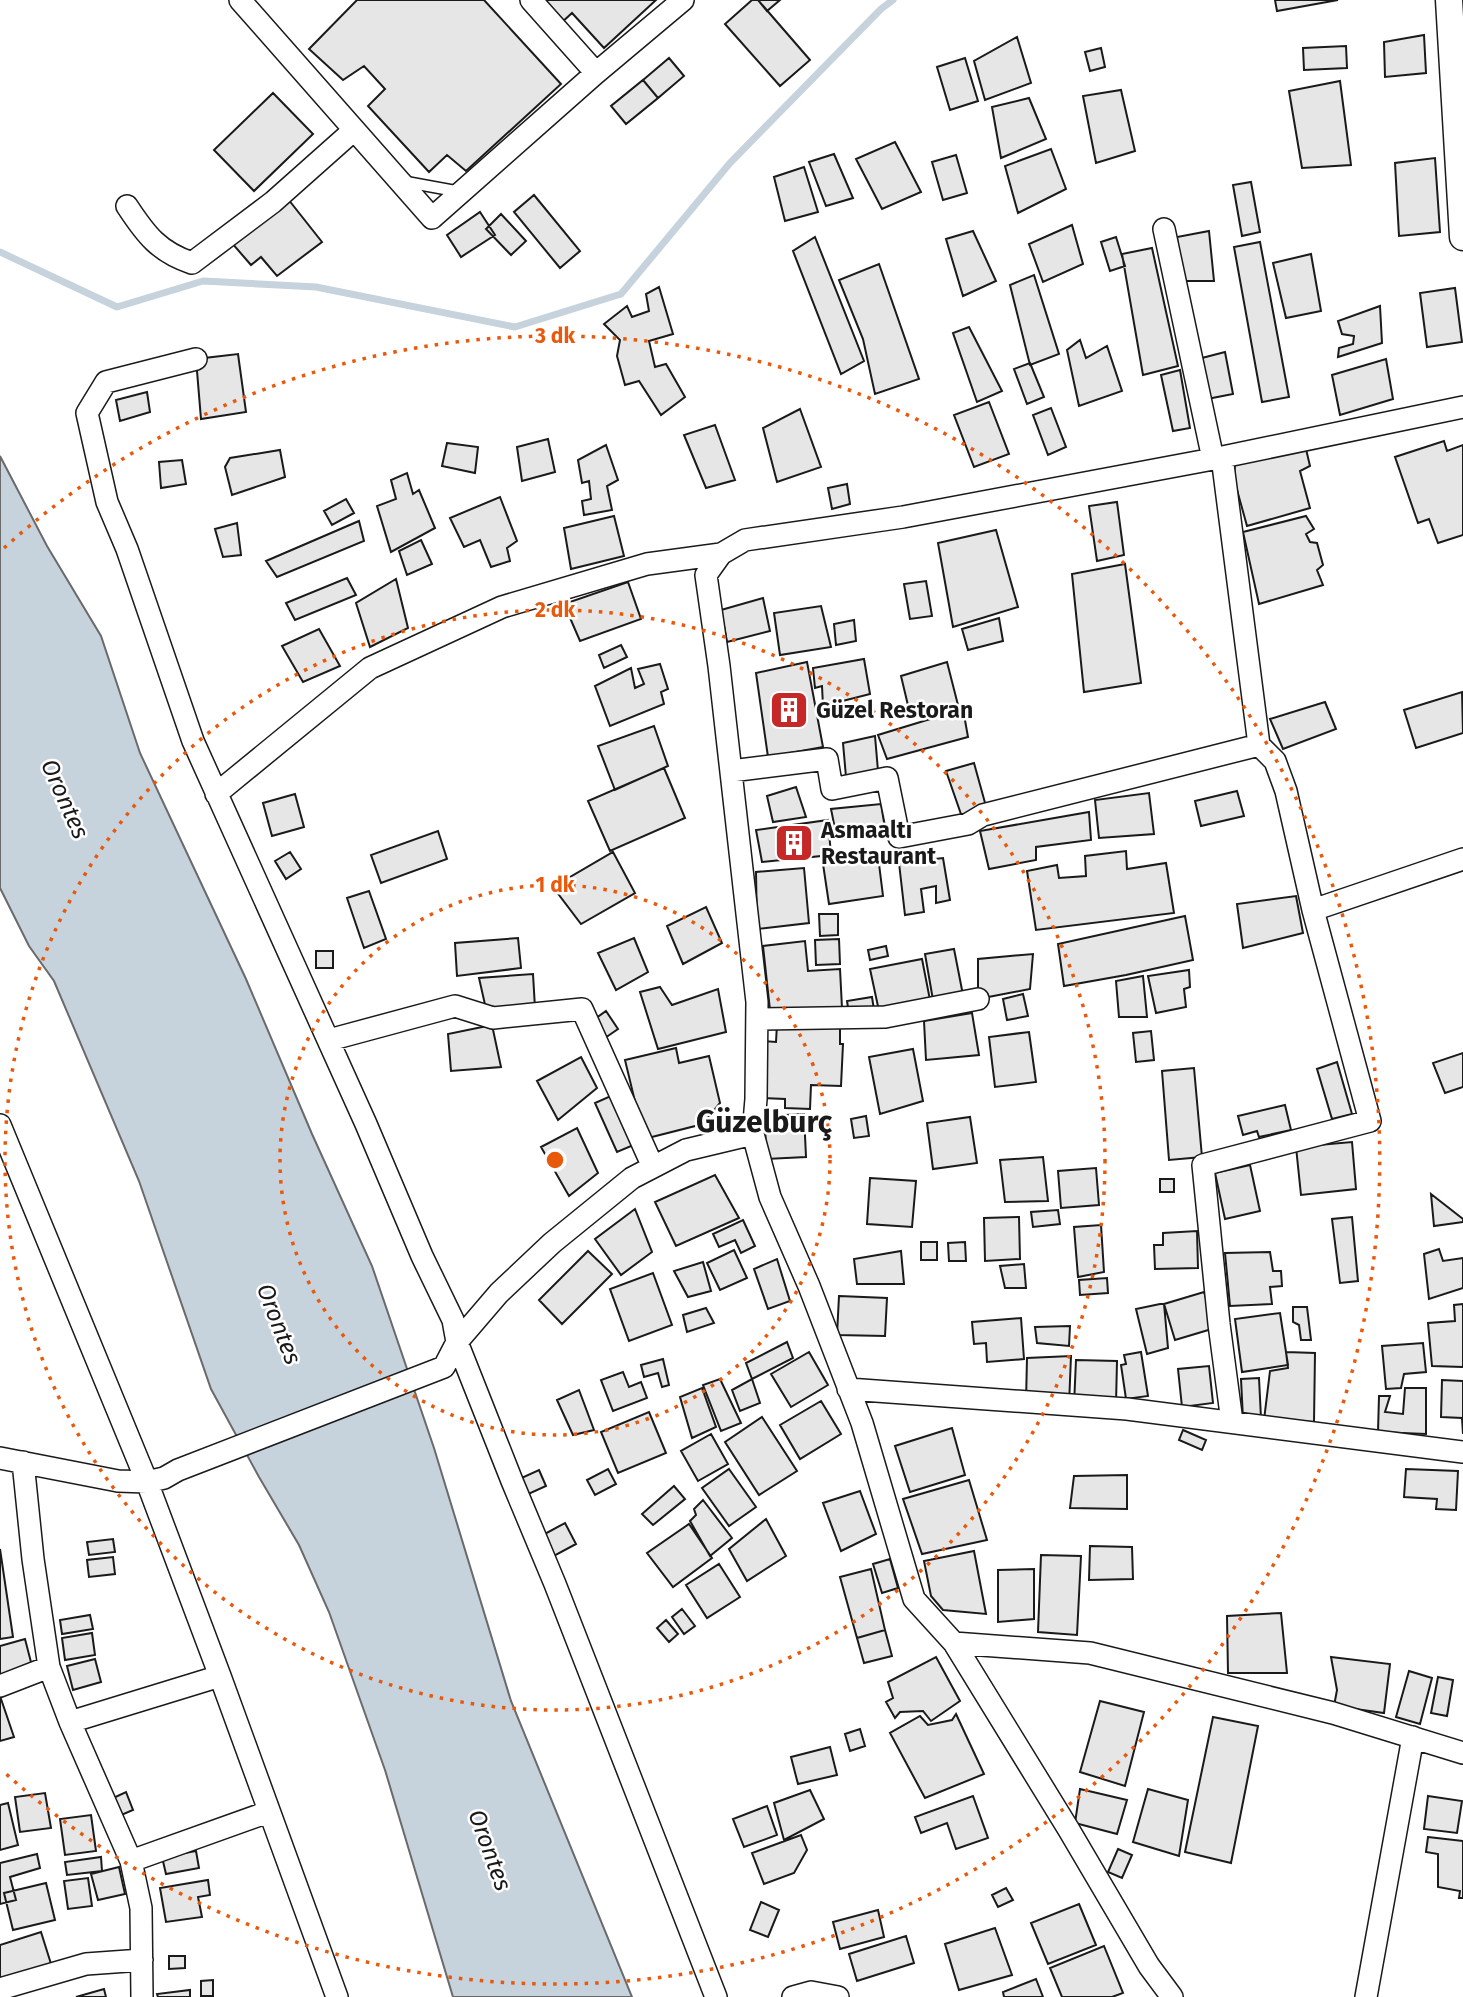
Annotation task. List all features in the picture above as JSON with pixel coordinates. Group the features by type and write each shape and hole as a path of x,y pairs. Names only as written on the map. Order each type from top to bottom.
{"street":[{"path":"240,0 432,218 683,0"},
{"path":"531,0 596,73"},
{"path":"1449,0 1463,237"},
{"path":"127,206 146,234 174,257 192,264 273,202 354,130"},
{"path":"1164,229 1218,458 1259,746 1275,761 1286,791 1313,910 1370,1121 1202,1165 1232,1422"},
{"path":"196,359 106,382 87,412 107,502 127,550 193,741 453,1320 457,1342 555,1584 716,1997"},
{"path":"1172,1997 1149,1966 954,1643 914,1599 862,1423 809,1286 770,1197 753,1134 757,1002 706,575 722,554 746,540 903,517 1218,458 1463,407"},
{"path":"216,794 370,668 502,607 647,564 722,554"},
{"path":"731,771 827,759 832,789 887,778 898,837 968,824 983,815 1259,746"},
{"path":"1313,910 1463,859"},
{"path":"757,1019 885,1017 978,999"},
{"path":"329,1040 455,1006 494,1018 582,1009 653,1167"},
{"path":"0,1125 147,1482 337,1997"},
{"path":"0,1458 118,1481 147,1482 164,1478 178,1470 444,1367 457,1342 499,1293 552,1243 632,1178 686,1150 753,1134"},
{"path":"848,1389 1127,1409 1463,1452"},
{"path":"23,1462 33,1559 49,1667 70,1722 131,1860 141,1908 142,1997"},
{"path":"954,1643 1090,1653 1333,1713 1463,1753"},
{"path":"0,1686 49,1667"},
{"path":"70,1722 220,1676"},
{"path":"1366,1997 1413,1737"},
{"path":"131,1860 268,1812"},
{"path":"0,1989 86,1964 142,1960"},
{"path":"793,1997 811,1992 838,1997"}],"lane":[{"path":"398,180 462,192"}],"water":[{"name":"Orontes","path":"0,456 47,546 101,636 140,753 246,979 372,1266 434,1448 511,1701 632,1997 453,1997 385,1770 329,1612 299,1545 211,1389 139,1181 54,981 29,946 0,888"}],"building":[{"path":"357,0 484,0 561,84 466,171 447,155 429,172 368,106 385,89 364,66 343,80 309,49"},
{"path":"538,0 656,0 604,48 572,13 560,24"},
{"path":"752,0 758,0 810,60 780,86 725,24"},
{"path":"758,0 780,0 767,11"},
{"path":"1275,0 1338,0 1277,11"},
{"path":"1424,35 1426,73 1385,77 1384,42"},
{"path":"1017,37 1031,83 985,100 974,61"},
{"path":"1346,46 1347,68 1304,70 1303,48"},
{"path":"1101,48 1105,67 1090,71 1085,52"},
{"path":"669,58 684,76 658,98 643,80"},
{"path":"965,58 978,101 950,110 937,67"},
{"path":"643,80 658,98 626,124 611,106"},
{"path":"1340,81 1351,165 1302,168 1289,91"},
{"path":"1121,90 1135,151 1096,163 1083,96"},
{"path":"273,93 313,134 254,191 214,150"},
{"path":"1029,98 1046,139 1001,158 992,107"},
{"path":"895,142 921,192 882,209 856,159"},
{"path":"1051,149 1066,189 1018,213 1005,166"},
{"path":"834,154 853,198 826,206 809,162"},
{"path":"956,155 967,193 943,200 932,162"},
{"path":"1435,158 1440,232 1399,236 1395,163"},
{"path":"804,167 818,212 785,221 774,177"},
{"path":"1251,182 1260,232 1242,236 1233,185"},
{"path":"534,195 580,251 560,268 514,212"},
{"path":"288,199 322,242 277,276 261,257 251,265 231,242"},
{"path":"480,212 495,235 461,257 447,235"},
{"path":"501,214 526,241 511,255 486,229"},
{"path":"1072,225 1083,264 1043,282 1029,244"},
{"path":"973,231 996,281 963,296 946,239"},
{"path":"1209,231 1214,281 1181,281 1177,237"},
{"path":"815,237 864,361 841,374 793,251"},
{"path":"1116,237 1125,266 1110,271 1101,242"},
{"path":"1260,242 1289,397 1262,402 1234,247"},
{"path":"1152,248 1178,366 1143,375 1122,254"},
{"path":"1311,254 1321,311 1286,318 1273,263"},
{"path":"879,264 919,379 875,394 863,339 839,280"},
{"path":"1034,275 1059,354 1030,365 1010,285"},
{"path":"659,287 673,334 649,341 655,367 666,364 685,397 661,415 639,381 625,385 617,356 620,340 604,324 627,306 632,317 649,311 646,294"},
{"path":"1455,288 1462,342 1427,347 1420,293"},
{"path":"1380,306 1382,343 1338,357 1339,348 1353,344 1354,336 1342,334 1338,321"},
{"path":"969,327 1002,391 977,402 953,333"},
{"path":"1080,340 1086,358 1107,346 1122,391 1079,406 1067,350"},
{"path":"1225,352 1233,394 1207,399 1198,359"},
{"path":"238,354 246,412 201,419 196,359"},
{"path":"1386,359 1393,399 1340,415 1332,375"},
{"path":"1030,363 1044,397 1027,404 1014,369"},
{"path":"1180,370 1190,428 1173,431 1161,375"},
{"path":"147,392 150,412 120,421 116,400"},
{"path":"989,402 1009,454 974,467 954,415"},
{"path":"1051,408 1066,447 1048,455 1033,415"},
{"path":"800,409 821,467 777,482 763,428"},
{"path":"715,425 735,480 706,488 684,435"},
{"path":"548,439 555,472 522,481 517,447"},
{"path":"1444,441 1447,451 1463,445 1463,535 1438,543 1429,519 1418,523 1395,457"},
{"path":"447,443 478,447 475,473 442,466"},
{"path":"606,445 618,480 607,486 612,510 584,515 582,501 591,499 589,481 582,483 578,460"},
{"path":"1306,449 1310,466 1300,471 1310,508 1247,526 1234,479 1235,463"},
{"path":"280,450 285,477 232,495 225,467 230,458"},
{"path":"182,460 186,484 161,488 159,462"},
{"path":"407,473 413,494 419,490 435,528 391,552 377,506 396,499 391,480"},
{"path":"847,484 850,504 832,509 828,488"},
{"path":"500,497 517,541 507,548 510,561 491,567 480,540 464,547 450,518"},
{"path":"346,499 354,513 332,525 324,511"},
{"path":"1117,502 1124,555 1097,561 1089,506"},
{"path":"614,516 624,556 571,569 564,528"},
{"path":"1306,516 1314,529 1306,534 1310,542 1317,543 1323,565 1317,570 1323,585 1259,604 1243,532"},
{"path":"359,521 364,541 277,577 266,561"},
{"path":"237,523 241,555 223,557 215,529"},
{"path":"996,530 1018,607 953,627 938,543"},
{"path":"421,540 432,564 407,575 399,551"},
{"path":"1125,564 1141,683 1084,692 1072,574"},
{"path":"347,578 356,595 295,620 286,603"},
{"path":"396,579 408,628 370,647 356,603"},
{"path":"926,581 932,616 910,619 904,584"},
{"path":"628,582 641,619 580,641 564,604"},
{"path":"763,598 770,631 727,642 721,610"},
{"path":"821,606 831,647 780,655 774,613"},
{"path":"999,618 1003,641 968,650 962,629"},
{"path":"854,620 856,641 836,645 834,624"},
{"path":"319,629 340,666 303,682 282,646"},
{"path":"621,645 627,657 604,668 599,655"},
{"path":"864,659 870,694 823,706 822,686 815,688 813,668"},
{"name":"Güzel Restoran","path":"807,662 823,747 768,757 756,673"},
{"path":"947,662 958,705 911,718 901,676"},
{"path":"660,664 668,689 661,692 664,704 610,726 595,686 631,668 635,688 644,684 638,669"},
{"path":"1462,692 1463,733 1416,748 1404,710"},
{"path":"1325,702 1336,729 1283,749 1270,719"},
{"path":"963,709 968,737 887,759 878,735"},
{"path":"654,726 668,766 615,790 598,746"},
{"path":"875,736 878,771 846,777 843,743"},
{"path":"974,763 987,810 962,817 946,771"},
{"path":"664,768 685,818 610,851 588,801"},
{"path":"796,787 806,817 773,822 767,796"},
{"path":"1237,791 1244,816 1201,826 1195,801"},
{"path":"1149,793 1154,834 1099,838 1095,800"},
{"path":"295,794 304,827 272,836 263,803"},
{"path":"881,804 886,834 837,839 831,809"},
{"path":"1089,812 1091,840 1036,847 1036,860 989,869 980,831"},
{"name":"Asmaaltı Restaurant","path":"828,820 831,855 762,862 756,830"},
{"path":"438,831 447,859 381,883 371,855"},
{"path":"1126,851 1127,869 1166,863 1174,913 1036,930 1027,871 1057,865 1059,878 1086,876 1085,856"},
{"path":"290,852 301,869 286,879 275,861"},
{"path":"613,852 635,893 581,924 553,887"},
{"path":"878,856 883,896 829,904 823,864"},
{"path":"943,858 950,900 936,903 936,886 921,889 924,912 905,915 899,863"},
{"path":"804,868 809,923 757,929 756,872"},
{"path":"369,891 386,939 364,948 347,898"},
{"path":"1296,896 1303,933 1243,948 1237,904"},
{"path":"706,907 722,943 683,964 667,926"},
{"path":"819,914 838,914 838,935 820,936"},
{"path":"1185,916 1193,960 1064,986 1058,944"},
{"path":"518,938 521,968 457,976 455,943"},
{"path":"634,938 648,972 616,990 598,953"},
{"path":"839,939 840,964 816,965 815,940"},
{"path":"805,941 808,971 840,969 842,1008 770,1010 763,946"},
{"path":"886,946 888,956 870,960 868,950"},
{"path":"954,949 963,995 933,1000 925,954"},
{"path":"316,951 333,951 333,968 316,968"},
{"path":"1033,954 1030,989 978,999 978,959"},
{"path":"922,959 930,1000 879,1011 870,969"},
{"path":"1189,970 1190,987 1184,989 1186,1007 1156,1013 1148,976"},
{"path":"533,974 535,1008 486,1009 479,978"},
{"path":"1143,976 1147,1017 1119,1017 1116,981"},
{"path":"660,987 672,1005 718,989 726,1032 658,1049 640,992"},
{"path":"1023,994 1028,1016 1007,1020 1003,999"},
{"path":"872,997 874,1010 849,1014 847,1001"},
{"path":"606,1011 618,1029 605,1038 592,1021"},
{"path":"972,1013 979,1055 926,1060 924,1021"},
{"path":"777,1024 840,1027 840,1044 843,1044 841,1086 811,1085 810,1109 785,1108 785,1099 761,1098 763,1041 776,1042"},
{"path":"492,1025 501,1067 451,1071 448,1034"},
{"path":"1151,1031 1154,1060 1136,1062 1133,1033"},
{"path":"1029,1032 1036,1082 995,1087 989,1037"},
{"path":"676,1048 679,1063 709,1056 720,1103 703,1124 644,1139 625,1060"},
{"path":"913,1049 923,1101 880,1114 869,1057"},
{"path":"1463,1053 1463,1087 1445,1093 1433,1063"},
{"path":"581,1057 597,1088 558,1120 537,1081"},
{"path":"1337,1062 1352,1114 1332,1119 1317,1069"},
{"path":"1194,1068 1202,1157 1169,1160 1162,1071"},
{"path":"613,1095 636,1144 617,1152 595,1103"},
{"path":"1285,1105 1291,1130 1259,1137 1257,1131 1243,1135 1238,1116"},
{"path":"804,1114 806,1157 766,1159 765,1116"},
{"path":"866,1116 869,1136 854,1138 851,1119"},
{"path":"970,1117 977,1163 933,1169 927,1123"},
{"path":"577,1128 598,1173 569,1196 541,1147"},
{"path":"1352,1142 1356,1189 1301,1195 1296,1147"},
{"path":"1043,1157 1048,1201 1005,1202 1000,1160"},
{"path":"1250,1165 1260,1211 1225,1219 1215,1173"},
{"path":"1096,1168 1099,1205 1061,1208 1058,1171"},
{"path":"715,1175 739,1218 676,1246 655,1202"},
{"path":"870,1178 916,1181 912,1227 867,1224"},
{"path":"1160,1179 1174,1179 1174,1192 1160,1192"},
{"path":"1431,1194 1463,1219 1463,1222 1434,1226"},
{"path":"635,1209 652,1252 621,1275 595,1239"},
{"path":"1058,1210 1060,1224 1033,1227 1031,1212"},
{"path":"1019,1217 1020,1259 985,1261 984,1218"},
{"path":"1352,1217 1358,1281 1340,1283 1332,1219"},
{"path":"743,1220 755,1246 741,1253 735,1240 719,1247 713,1234"},
{"path":"1101,1225 1104,1272 1078,1277 1074,1227"},
{"path":"1197,1231 1198,1268 1155,1269 1154,1245 1163,1245 1163,1233"},
{"path":"921,1242 937,1242 937,1260 921,1260"},
{"path":"965,1242 966,1261 949,1261 948,1243"},
{"path":"1439,1249 1443,1261 1463,1258 1463,1288 1429,1299 1424,1254"},
{"path":"734,1250 747,1278 720,1290 707,1263"},
{"path":"588,1251 612,1274 562,1324 539,1300"},
{"path":"901,1251 904,1284 857,1284 854,1259"},
{"path":"1270,1252 1273,1271 1281,1271 1282,1286 1270,1287 1272,1304 1230,1306 1225,1253"},
{"path":"777,1259 790,1301 768,1309 754,1269"},
{"path":"703,1262 711,1291 688,1297 674,1271"},
{"path":"1024,1264 1026,1288 1005,1288 1000,1266"},
{"path":"653,1273 672,1325 629,1341 610,1289"},
{"path":"1107,1278 1108,1293 1080,1295 1079,1280"},
{"path":"1204,1292 1215,1328 1175,1340 1164,1304"},
{"path":"839,1296 887,1298 885,1336 837,1335"},
{"path":"1164,1304 1168,1348 1147,1354 1136,1309"},
{"path":"1463,1304 1463,1367 1432,1366 1428,1323 1455,1321 1454,1305"},
{"path":"1293,1307 1307,1307 1311,1340 1301,1340 1299,1325 1293,1322"},
{"path":"706,1308 714,1323 687,1332 683,1315"},
{"path":"1280,1313 1288,1365 1242,1372 1235,1319"},
{"path":"1021,1318 1024,1359 987,1362 986,1343 974,1344 972,1322"},
{"path":"1070,1326 1069,1346 1037,1343 1035,1327"},
{"path":"787,1342 793,1358 752,1379 746,1363"},
{"path":"1423,1343 1426,1372 1404,1374 1401,1388 1386,1389 1382,1346"},
{"path":"809,1352 828,1385 791,1407 771,1374"},
{"path":"1141,1352 1148,1396 1126,1399 1121,1365 1126,1364 1124,1355"},
{"path":"1286,1352 1315,1353 1314,1422 1264,1420 1270,1371 1288,1368"},
{"path":"1071,1356 1069,1405 1026,1402 1027,1358"},
{"path":"663,1359 669,1385 662,1387 658,1373 644,1377 641,1365"},
{"path":"1076,1360 1117,1361 1116,1404 1074,1405"},
{"path":"1209,1366 1213,1403 1182,1407 1178,1369"},
{"path":"623,1372 629,1387 641,1382 647,1398 613,1411 601,1380"},
{"path":"1259,1378 1261,1418 1243,1419 1241,1379"},
{"path":"720,1379 741,1423 721,1431 703,1385"},
{"path":"752,1379 760,1403 740,1411 732,1390"},
{"path":"1442,1380 1463,1381 1463,1434 1462,1418 1441,1417"},
{"path":"702,1388 716,1427 692,1438 680,1397"},
{"path":"1405,1388 1426,1388 1426,1434 1378,1432 1379,1396 1390,1396 1385,1412 1403,1414"},
{"path":"579,1390 594,1430 573,1435 557,1400"},
{"path":"821,1401 841,1434 800,1459 780,1425"},
{"path":"649,1412 666,1453 618,1473 601,1432"},
{"path":"762,1417 797,1471 759,1495 725,1442"},
{"path":"952,1428 965,1475 910,1492 895,1446"},
{"path":"1183,1430 1206,1440 1202,1450 1179,1440"},
{"path":"711,1434 728,1464 698,1481 681,1451"},
{"path":"608,1469 616,1484 595,1495 587,1480"},
{"path":"729,1469 756,1507 729,1526 702,1488"},
{"path":"1406,1469 1458,1471 1456,1510 1436,1509 1437,1499 1404,1497"},
{"path":"539,1470 546,1486 524,1496 517,1480"},
{"path":"1127,1475 1127,1509 1070,1508 1074,1476"},
{"path":"969,1480 987,1540 922,1554 903,1499"},
{"path":"674,1486 685,1499 653,1525 642,1514"},
{"path":"860,1491 876,1534 841,1551 823,1503"},
{"path":"703,1500 732,1538 710,1556 690,1521 696,1515 694,1509"},
{"path":"766,1519 786,1556 747,1581 729,1549"},
{"path":"565,1523 576,1544 552,1557 541,1536"},
{"path":"689,1524 712,1558 673,1587 647,1553"},
{"path":"113,1539 115,1552 89,1555 87,1542"},
{"path":"1090,1546 1132,1547 1133,1579 1089,1580"},
{"path":"0,1549 13,1637 0,1639"},
{"path":"974,1551 986,1614 943,1610 931,1596 924,1561"},
{"path":"1041,1555 1081,1556 1077,1635 1038,1632"},
{"path":"113,1557 115,1574 89,1577 87,1560"},
{"path":"890,1559 898,1588 882,1593 873,1564"},
{"path":"719,1564 740,1597 707,1618 686,1585"},
{"path":"871,1569 885,1630 857,1638 840,1577"},
{"path":"1034,1569 1034,1619 998,1622 998,1570"},
{"path":"682,1609 695,1626 684,1634 672,1617"},
{"path":"1281,1613 1287,1673 1228,1673 1227,1616"},
{"path":"90,1615 93,1629 62,1634 60,1620"},
{"path":"666,1620 678,1634 669,1642 657,1628"},
{"path":"885,1630 892,1656 864,1663 857,1638"},
{"path":"92,1633 95,1655 65,1660 62,1638"},
{"path":"25,1639 32,1666 0,1676 0,1646"},
{"path":"936,1657 960,1701 931,1721 923,1711 900,1712 895,1718 886,1702 893,1698 888,1682"},
{"path":"1331,1657 1390,1664 1384,1713 1334,1706 1337,1690"},
{"path":"95,1659 101,1682 73,1690 67,1666"},
{"path":"1409,1671 1432,1678 1420,1724 1396,1717"},
{"path":"1438,1677 1453,1680 1447,1716 1431,1713"},
{"path":"0,1696 14,1737 0,1741"},
{"path":"1100,1701 1144,1712 1125,1786 1080,1772"},
{"path":"956,1714 984,1774 925,1798 890,1733 920,1716 928,1725 952,1720"},
{"path":"1213,1717 1258,1726 1231,1863 1185,1852"},
{"path":"860,1729 865,1746 850,1751 845,1734"},
{"path":"830,1747 837,1775 798,1784 791,1757"},
{"path":"1080,1789 1127,1800 1117,1834 1075,1823"},
{"path":"1148,1789 1188,1800 1179,1856 1133,1842"},
{"path":"810,1790 824,1819 784,1840 774,1803"},
{"path":"126,1792 133,1810 119,1816 111,1799"},
{"path":"45,1793 51,1828 20,1832 15,1797"},
{"path":"973,1796 988,1838 956,1849 947,1823 921,1833 915,1817"},
{"path":"1428,1796 1462,1801 1457,1833 1424,1829"},
{"path":"8,1803 18,1845 0,1850 0,1805"},
{"path":"767,1806 777,1835 744,1847 733,1819"},
{"path":"91,1815 96,1851 65,1855 60,1819"},
{"path":"801,1835 807,1850 794,1873 764,1884 752,1853"},
{"path":"1428,1837 1463,1841 1463,1898 1459,1898 1460,1891 1438,1887 1438,1854 1426,1852"},
{"path":"1118,1849 1132,1855 1122,1878 1108,1872"},
{"path":"196,1851 199,1868 166,1874 162,1857"},
{"path":"37,1854 40,1868 10,1877 16,1900 0,1904 0,1863"},
{"path":"101,1857 102,1871 67,1875 65,1862"},
{"path":"119,1867 125,1894 98,1900 91,1874"},
{"path":"88,1878 92,1906 68,1909 64,1881"},
{"path":"208,1880 210,1895 198,1897 202,1917 166,1922 160,1888"},
{"path":"46,1883 55,1920 13,1930 4,1893"},
{"path":"1006,1888 1013,1900 998,1907 992,1895"},
{"path":"761,1902 779,1910 768,1937 750,1930"},
{"path":"1079,1904 1096,1945 1048,1964 1031,1923"},
{"path":"878,1910 884,1937 840,1949 833,1922"},
{"path":"995,1928 1012,1975 959,1990 945,1944"},
{"path":"41,1932 52,1967 0,1983 0,1945"},
{"path":"906,1936 914,1963 857,1981 849,1954"},
{"path":"1104,1946 1123,1993 1112,1997 1062,1997 1050,1968"},
{"path":"169,1956 185,1956 185,1968 169,1969"},
{"path":"1036,1979 1043,1997 1004,1997 1003,1992"},
{"path":"213,1980 213,1996 201,1996 201,1981"},
{"path":"104,1989 106,1997 76,1997"},
{"path":"190,1990 190,1997 158,1997 157,1994"}],"waterway":[{"path":"0,252 117,307 203,281 316,287 515,327 621,294 730,163 881,9 893,0"}],"place":[{"name":"Güzel Restoran","path":"789,710"},
{"name":"Asmaaltı Restaurant","path":"794,843"}],"district":[{"name":"Güzelburç","path":"764,1122"}]}
